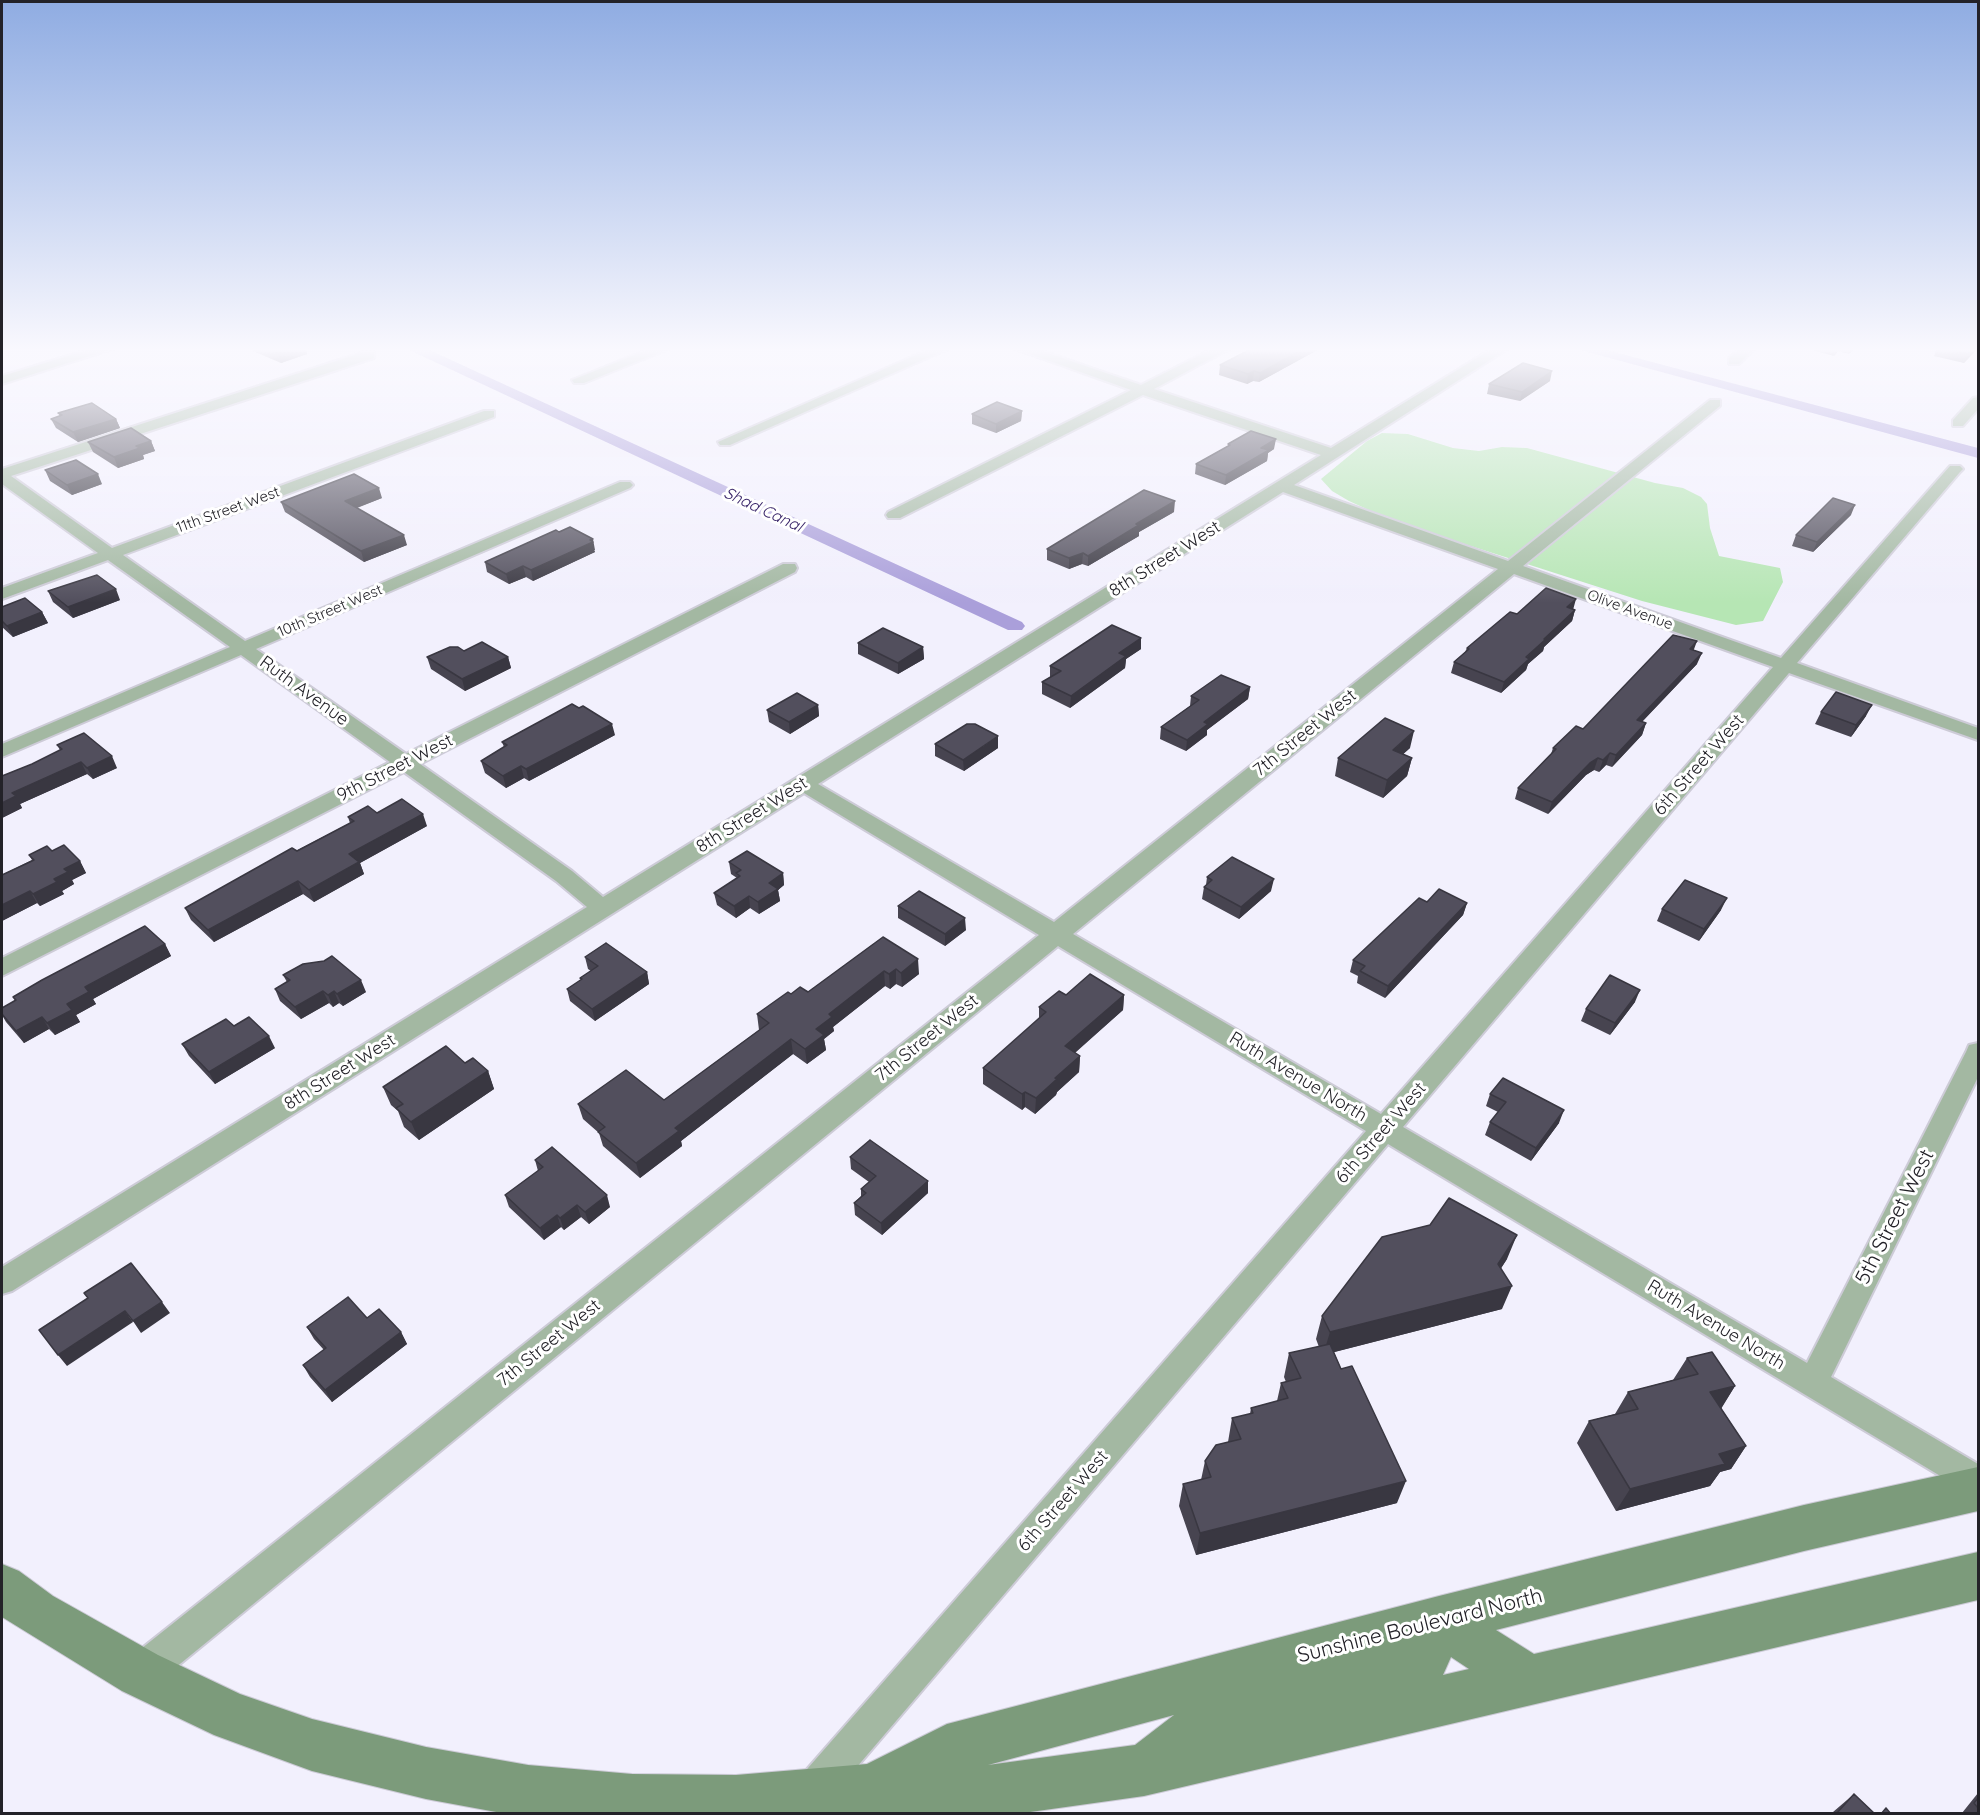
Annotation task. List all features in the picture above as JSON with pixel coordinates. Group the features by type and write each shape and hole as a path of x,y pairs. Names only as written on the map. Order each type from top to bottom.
{"street":[{"path":"2,476 132,433"},
{"name":"11th Street West","path":"2,594 438,433"},
{"path":"724,442 746,433"},
{"path":"894,515 1058,433"},
{"path":"1270,433 1333,454"},
{"name":"8th Street West","path":"2,1282 1367,433"},
{"name":"7th Street West","path":"140,1673 1678,433"},
{"name":"6th Street West","path":"807,1797 1955,469"},
{"name":"Ruth Avenue","path":"2,476 564,876 603,908"},
{"name":"10th Street West","path":"2,751 625,485"},
{"name":"Olive Avenue","path":"1281,486 1978,734"},
{"name":"9th Street West","path":"2,968 789,568"},
{"name":"Ruth Avenue North","path":"803,783 1978,1481"},
{"name":"5th Street West","path":"1813,1383 1978,1052"},
{"name":"Sunshine Boulevard North","path":"871,1790 947,1749 1439,1620 1804,1528 1978,1489"},
{"name":"Sunshine Boulevard North","path":"2,1588 36,1613 140,1673 232,1718 312,1745 437,1775 528,1791 632,1800 736,1801 871,1790 959,1796 1144,1770 1978,1576"},
{"path":"1144,1770 1196,1730 1425,1660 1439,1620 1528,1680"}],"green space":[{"path":"1382,433 1408,434 1453,448 1479,451 1502,447 1527,448 1655,483 1683,488 1701,497 1707,504 1710,528 1719,556 1780,568 1783,582 1763,621 1736,625 1642,601 1393,521 1349,501 1332,491 1321,479 1367,441"}],"building":[{"path":"117,433 138,433 151,441 136,446 140,448 114,457 88,442"},
{"path":"1248,433 1256,433 1276,439 1261,448 1269,450 1226,475 1196,464 1230,445 1228,444"},
{"path":"76,460 98,474 67,485 45,470"},
{"path":"354,474 379,488 345,501 404,535 361,551 281,502"},
{"path":"1144,490 1175,501 1088,556 1083,553 1069,558 1047,549"},
{"path":"1833,498 1855,505 1817,542 1796,535"},
{"path":"570,527 593,539 590,540 593,542 531,570 523,566 506,574 485,562 556,530 559,532"},
{"path":"97,575 116,589 68,607 48,591"},
{"path":"1546,588 1576,599 1567,607 1575,610 1526,657 1529,659 1504,682 1454,662 1510,612 1517,614"},
{"path":"25,598 42,612 7,626 2,621 2,607"},
{"path":"1112,625 1141,638 1119,653 1126,656 1071,696 1042,682 1061,671 1050,666"},
{"path":"883,628 923,647 898,663 858,643"},
{"path":"1673,635 1697,641 1690,649 1702,653 1637,720 1646,723 1616,755 1610,753 1603,760 1598,758 1590,763 1552,802 1518,788 1556,749 1553,748 1576,726 1583,729"},
{"path":"482,642 508,657 462,679 427,657 450,647 458,647 464,651"},
{"path":"1221,675 1250,687 1204,722 1208,724 1187,740 1161,727 1199,700 1191,696"},
{"path":"1836,692 1872,705 1856,725 1821,712"},
{"path":"797,693 818,705 789,722 767,710"},
{"path":"572,704 579,708 583,706 612,724 526,769 521,766 503,776 481,761 507,745 502,742"},
{"path":"1385,718 1414,731 1393,750 1412,758 1387,780 1338,758"},
{"path":"967,724 975,724 998,736 963,760 935,744"},
{"path":"84,733 112,756 87,768 81,762 12,793 16,796 2,803 2,776 62,749 57,745"},
{"path":"402,799 423,814 349,854 359,862 309,890 298,881 208,930 185,908 292,848 297,851 354,821 348,817 368,806 377,813"},
{"path":"64,845 80,861 64,869 68,872 54,879 57,882 33,894 30,891 2,905 2,875 34,860 29,855 47,846 52,851"},
{"path":"747,851 783,873 769,883 778,889 758,902 749,896 734,906 714,893 740,876 736,873 741,870 729,862"},
{"path":"1232,857 1274,879 1241,907 1204,887 1212,880 1207,877"},
{"path":"1685,880 1727,898 1704,929 1662,909"},
{"path":"1439,889 1467,903 1388,986 1360,971 1365,966 1353,960 1419,898 1427,902"},
{"path":"919,891 965,918 945,934 898,906"},
{"path":"145,926 165,944 85,987 89,992 67,1004 72,1010 47,1023 42,1017 16,1031 2,1014 2,1008 16,1000 13,997"},
{"path":"883,937 918,959 901,973 896,969 889,974 884,971 829,1014 832,1017 816,1029 824,1035 805,1049 791,1039 675,1128 679,1131 636,1163 598,1132 605,1127 578,1104 626,1070 664,1100 769,1023 757,1014 788,992 791,994 800,987 808,992"},
{"path":"606,943 647,972 592,1009 567,989 598,966 585,957"},
{"path":"332,956 361,980 337,994 334,991 328,995 323,991 295,1007 275,989 290,980 283,975 303,964 324,961"},
{"path":"1090,974 1124,995 1065,1046 1080,1056 1036,1098 1025,1092 1022,1094 983,1068 1046,1012 1039,1007 1059,991 1066,995"},
{"path":"1610,975 1640,990 1615,1023 1586,1009"},
{"path":"249,1017 269,1036 209,1072 182,1044 226,1019 234,1026"},
{"path":"446,1046 465,1063 473,1058 488,1071 411,1122 396,1108 403,1104 383,1087"},
{"path":"1503,1078 1564,1110 1536,1148 1490,1122 1506,1102 1490,1094"},
{"path":"870,1140 928,1181 881,1223 854,1203 866,1193 861,1189 876,1176 850,1157"},
{"path":"552,1147 607,1195 585,1212 577,1205 560,1218 557,1215 540,1228 505,1195 543,1167 535,1160"},
{"path":"1449,1198 1517,1235 1498,1264 1512,1286 1330,1332 1322,1316 1382,1237 1430,1225"},
{"path":"131,1263 162,1302 133,1321 125,1311 58,1355 39,1330 88,1298 84,1293"},
{"path":"348,1297 367,1318 379,1309 401,1332 325,1390 303,1365 326,1348 307,1327"},
{"path":"1330,1344 1341,1369 1352,1366 1406,1481 1200,1533 1183,1484 1211,1477 1205,1461 1216,1445 1241,1439 1232,1418 1253,1413 1251,1408 1288,1398 1281,1383 1301,1378 1289,1353"},
{"path":"1712,1352 1735,1386 1710,1392 1746,1446 1719,1454 1725,1464 1630,1489 1589,1421 1638,1409 1628,1392 1698,1374 1687,1358"},
{"path":"1854,1794 1875,1814 1836,1814"},
{"path":"1886,1808 1891,1814 1881,1814"}],"waterway":[{"name":"Shad Canal","path":"596,433 1015,626"},
{"path":"1901,433 1978,453"}]}
